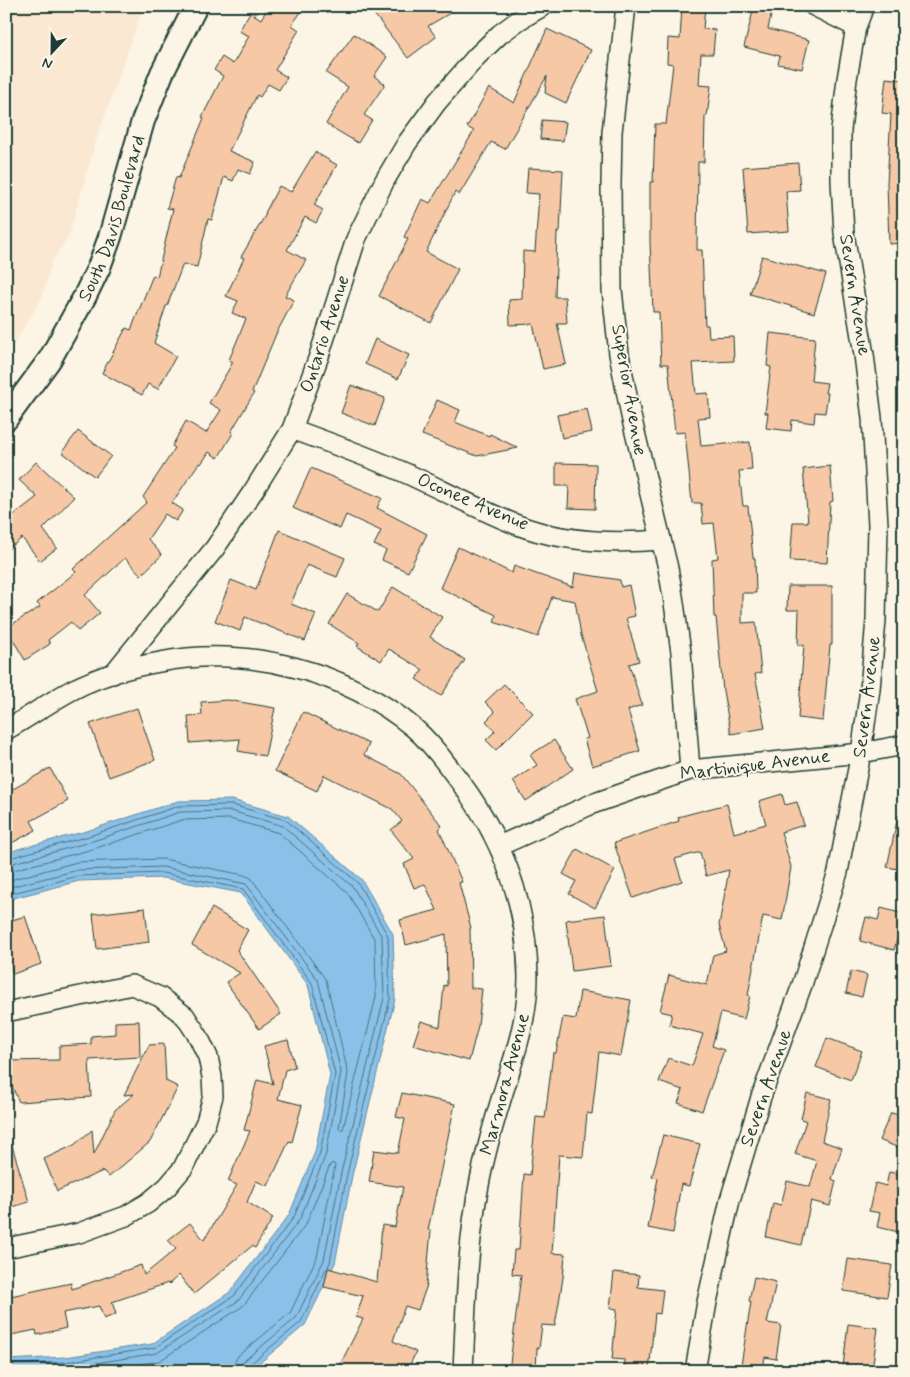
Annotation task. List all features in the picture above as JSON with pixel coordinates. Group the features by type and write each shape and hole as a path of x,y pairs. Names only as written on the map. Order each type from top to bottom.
{"street":[{"name":"South Davis Boulevard","path":"6,420 50,359 99,267 110,238 142,121 162,73 196,6"},
{"name":"Ontario Avenue","path":"113,674 215,548 254,490 292,428 319,356 356,239 365,218 411,137 437,102 477,56 500,34 543,6"},
{"name":"Superior Avenue","path":"626,6 612,132 612,290 619,354 631,416 668,568 682,652 690,770"},
{"path":"814,6 856,26"},
{"name":"Severn Avenue","path":"695,1371 707,1302 730,1200 761,1097 802,985 838,872 861,752 870,689 876,620 878,526 872,418 864,355 844,233 841,181 841,130 847,79 856,26 864,6"},
{"name":"Oconee Avenue","path":"292,428 384,464 517,524 554,535 592,540 629,543 661,540"},
{"name":"Marmora Avenue","path":"6,730 77,688 113,674 159,662 185,658 220,657 246,659 288,665 335,681 357,691 399,716 429,742 470,793 510,869 522,914 528,982 521,1033 492,1128 471,1230 463,1371"},
{"name":"Martinique Avenue","path":"499,846 592,804 690,770 861,752 904,745"},
{"path":"6,1012 132,985 160,996 185,1016 198,1036 208,1057 214,1096 206,1122 183,1168 168,1187 148,1203 126,1216 79,1233 6,1248"}],"shaded area":[{"path":"6,6 147,6 140,16 95,144 69,236 52,261 42,298 6,357"}],"water":[{"path":"232,800 288,816 362,880 393,934 395,999 352,1176 335,1263 305,1325 250,1371 6,1371 6,1360 65,1357 152,1344 230,1292 289,1215 315,1152 330,1075 308,985 241,893 163,878 79,881 6,900 6,854 18,849 87,831 178,801"}],"building":[{"path":"269,6 305,6 292,25 299,30 275,70 287,77 279,90 268,84 260,97 257,95 229,151 255,162 250,174 238,169 233,181 224,177 212,220 208,219 197,267 183,264 154,343 176,356 158,389 148,384 142,395 102,373 126,328 131,330 153,275 157,277 173,209 167,208 176,177 179,178 204,118 202,117 223,76 214,70 222,57 233,64 249,36 239,31 250,12 261,19"},
{"path":"384,6 462,6 428,26 436,37 408,58 374,14"},
{"path":"682,6 705,6 703,29 715,30 713,54 701,54 699,85 711,86 707,116 705,116 704,162 698,162 697,250 702,250 705,325 708,325 709,337 733,336 734,361 693,363 696,394 708,393 710,417 698,418 701,446 750,442 752,470 739,471 743,506 748,506 753,558 755,558 756,593 742,593 742,623 756,622 761,673 755,674 765,728 731,734 723,691 716,617 714,617 712,559 718,558 714,523 703,524 701,503 692,503 685,432 675,433 668,364 661,364 659,312 653,312 650,182 653,182 655,124 666,124 673,64 667,63 668,38 680,39"},
{"path":"754,7 772,11 768,29 809,40 802,69 778,64 780,56 744,47"},
{"path":"547,29 591,50 566,103 545,93 547,76 505,149 491,142 459,195 455,192 426,252 458,269 431,323 379,296 408,239 404,237 422,199 430,203 474,131 467,127 489,88 514,103"},
{"path":"354,34 387,57 374,76 385,84 364,115 372,120 358,143 326,124 348,87 326,73"},
{"path":"886,78 904,80 904,243 889,244 887,183 891,114 882,113"},
{"path":"542,120 566,122 563,141 540,139"},
{"path":"315,152 337,165 314,205 323,210 316,223 305,217 287,250 306,260 285,296 294,300 276,334 252,392 254,393 231,432 233,433 218,458 209,452 201,464 199,463 172,503 183,510 176,521 165,514 148,539 162,555 141,575 125,558 85,595 100,613 78,631 71,622 48,640 50,644 25,660 6,628 40,607 37,603 76,572 73,569 147,502 143,497 175,448 172,446 186,421 206,433 221,410 209,403 233,362 229,360 246,319 232,313 238,301 226,296 244,258 241,257 266,214 279,186 291,192"},
{"path":"798,163 800,190 786,191 789,231 748,234 743,167"},
{"path":"528,168 563,170 560,232 557,232 555,297 565,297 567,323 557,323 566,364 543,369 533,324 510,325 509,300 522,299 523,251 535,252 539,194 526,193"},
{"path":"762,256 826,274 814,313 750,294"},
{"path":"770,333 815,338 811,381 827,383 825,393 828,393 825,413 815,412 814,423 792,420 791,431 766,428 768,413 765,413 771,367 767,366"},
{"path":"375,339 409,355 398,379 365,364"},
{"path":"351,385 385,398 375,426 341,413"},
{"path":"437,400 460,410 455,422 489,436 490,434 518,448 477,456 422,435"},
{"path":"587,409 592,432 562,438 557,415"},
{"path":"78,431 111,456 95,477 62,452"},
{"path":"36,462 74,497 43,529 57,548 40,561 22,538 6,551 6,521 37,497 19,480"},
{"path":"556,463 596,464 595,509 568,508 569,486 556,486"},
{"path":"830,466 833,501 830,502 827,563 790,561 793,522 808,522 803,469"},
{"path":"311,468 382,498 377,508 427,534 408,572 382,560 386,550 374,545 381,531 346,515 340,529 293,508"},
{"path":"279,530 345,558 337,577 307,565 291,604 316,614 305,641 245,617 240,631 215,621 231,580 256,590"},
{"path":"458,547 512,573 514,566 573,587 575,573 620,580 621,587 629,585 635,616 626,618 639,661 629,664 642,705 628,710 640,751 592,766 584,739 588,738 575,699 598,691 581,635 575,601 552,597 538,637 494,622 496,615 440,588"},
{"path":"788,586 832,586 832,645 830,645 823,721 798,718 804,645 798,645 799,610 787,610"},
{"path":"393,587 442,617 430,637 465,660 441,696 416,679 423,670 389,649 381,661 357,646 359,643 329,624 347,594 378,612"},
{"path":"504,684 533,713 496,750 486,740 495,731 486,721 495,712 485,702"},
{"path":"228,700 275,708 265,756 238,751 240,739 190,743 188,716 202,715 201,702"},
{"path":"137,708 155,760 109,777 90,724"},
{"path":"303,712 369,744 364,755 401,774 442,826 439,829 462,882 459,883 471,928 471,988 482,989 478,1026 469,1061 413,1045 421,1021 440,1027 444,985 447,986 446,934 406,945 400,920 437,910 425,884 414,888 404,864 414,859 391,830 402,821 392,809 324,775 317,791 275,771"},
{"path":"554,740 573,769 526,801 513,781 537,765 530,755"},
{"path":"50,768 68,801 31,821 36,830 10,844 6,836 6,793"},
{"path":"782,794 785,805 797,802 804,825 781,832 791,867 782,920 763,916 748,995 750,996 744,1019 721,1013 712,1046 724,1050 702,1111 678,1103 683,1090 659,1082 668,1058 692,1066 703,1034 669,1025 672,1014 660,1011 669,975 707,985 713,955 726,951 719,925 729,870 706,876 700,852 675,859 682,881 633,898 614,843 679,821 678,817 727,804 734,833 766,824 759,801"},
{"path":"898,816 904,817 904,870 887,867"},
{"path":"577,849 615,870 595,908 569,894 576,881 563,874"},
{"path":"145,908 149,942 97,949 93,914"},
{"path":"212,908 248,930 237,950 281,1014 259,1029 226,982 240,973 192,945"},
{"path":"881,908 904,914 894,950 860,941 866,917 878,920"},
{"path":"605,915 611,966 572,971 566,920"},
{"path":"25,916 41,964 13,974 6,954 6,922"},
{"path":"851,971 867,975 862,997 846,993"},
{"path":"580,991 631,1000 621,1056 599,1052 592,1114 587,1113 583,1157 559,1155 552,1253 565,1254 555,1326 542,1325 539,1349 537,1348 536,1371 509,1371 521,1275 512,1274 514,1250 519,1250 524,1174 530,1175 536,1117 545,1118 553,1053 556,1053 563,1017 576,1019"},
{"path":"139,1021 140,1057 89,1060 91,1097 19,1102 6,1073 6,1061 59,1060 59,1046 91,1044 91,1036 115,1034 115,1022"},
{"path":"827,1038 862,1051 851,1080 816,1067"},
{"path":"288,1040 295,1067 285,1070 278,1099 302,1105 292,1142 289,1141 268,1186 256,1181 247,1202 273,1218 255,1248 252,1246 194,1294 179,1275 169,1284 112,1302 116,1314 104,1319 99,1306 63,1313 66,1328 37,1335 36,1330 6,1336 6,1297 71,1283 72,1289 141,1265 144,1275 176,1249 168,1240 190,1223 204,1240 237,1185 228,1181 250,1131 244,1130 257,1080 273,1084 264,1046"},
{"path":"164,1044 166,1081 178,1087 150,1142 109,1177 103,1171 57,1191 44,1159 74,1145 92,1130 94,1154 115,1110 134,1094 124,1095 149,1045"},
{"path":"402,1093 455,1104 428,1230 431,1230 427,1285 418,1310 405,1306 393,1341 416,1352 407,1371 337,1371 363,1319 356,1317 363,1296 324,1287 328,1268 377,1282 382,1225 395,1227 403,1187 369,1182 374,1150 398,1153 405,1119 396,1117"},
{"path":"807,1093 831,1099 822,1141 842,1148 832,1179 836,1181 830,1206 811,1201 801,1245 766,1237 773,1203 781,1205 787,1181 810,1187 817,1161 795,1154 806,1121 801,1119"},
{"path":"891,1113 904,1116 904,1150 879,1140"},
{"path":"663,1135 700,1144 689,1186 681,1184 673,1233 648,1228 658,1178 652,1177"},
{"path":"6,1139 10,1139 29,1202 6,1209"},
{"path":"889,1172 904,1175 904,1212 899,1232 877,1227 880,1213 869,1211 875,1183 886,1186"},
{"path":"848,1259 892,1265 887,1297 843,1291"},
{"path":"614,1272 639,1275 638,1287 663,1290 660,1314 655,1313 649,1371 624,1371 625,1360 612,1359 617,1309 610,1308"},
{"path":"754,1277 776,1282 767,1323 781,1325 776,1359 765,1357 763,1368 741,1365"},
{"path":"848,1324 878,1328 872,1370 843,1367"}]}
